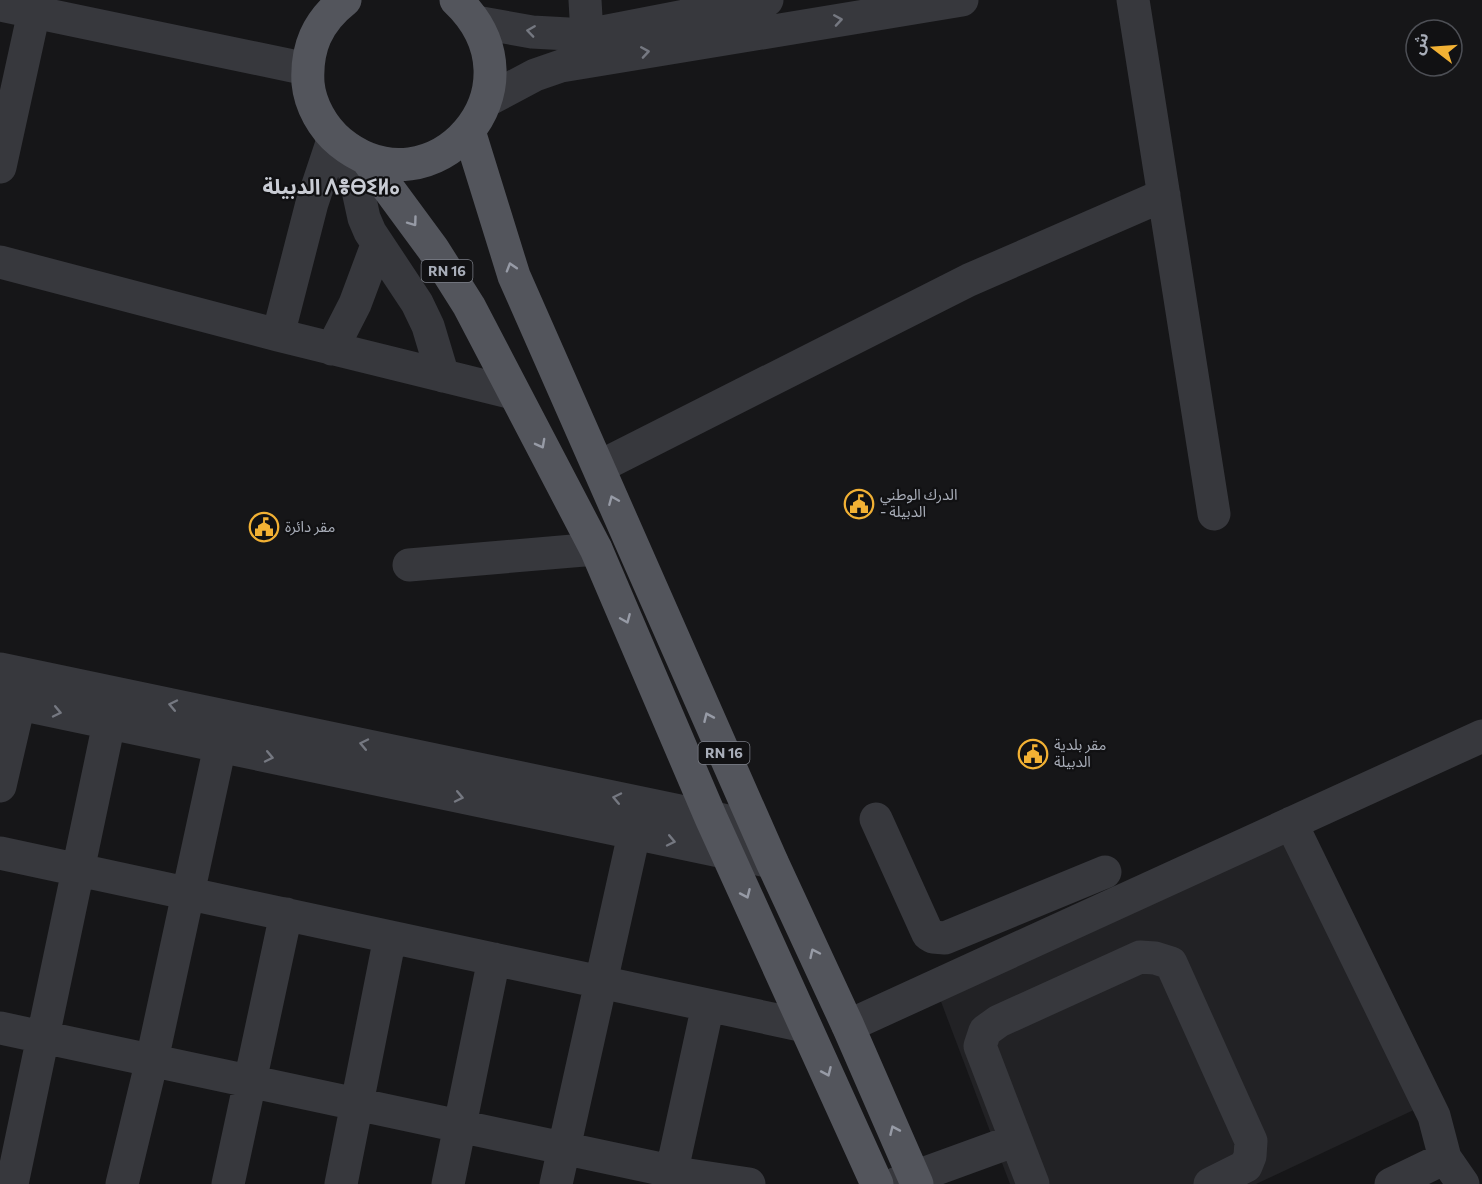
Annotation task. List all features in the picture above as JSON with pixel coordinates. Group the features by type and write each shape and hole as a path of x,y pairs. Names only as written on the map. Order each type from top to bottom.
{"main road":[{"path":"306,0 311,54 309,88 314,106 323,123 350,148 394,163 422,161 448,149 470,131 479,117 486,101 491,69 484,36 466,11"},
{"path":"311,54 330,12 345,0"},
{"name":"RN 16","path":"470,131 514,276 771,862 848,1026 909,1182"},
{"name":"RN 16","path":"350,148 452,277 596,549 711,818 877,1184"},
{"path":"596,549 629,538"}],"street":[{"path":"585,0 587,35"},
{"path":"466,11 532,32 587,35 767,0"},
{"path":"486,101 535,75 561,66 962,0"},
{"path":"1133,0 1214,514"},
{"path":"0,5 311,54"},
{"path":"0,167 34,12"},
{"path":"350,148 364,218 377,245 417,303 431,334 443,376"},
{"path":"278,335 312,203 350,148"},
{"path":"599,466 969,280 1164,195"},
{"path":"332,349 355,304 377,245"},
{"path":"0,262 332,349 513,393"},
{"path":"409,565 596,549"},
{"path":"0,669 395,767 634,834 771,862"},
{"path":"0,786 10,702 220,746 395,767 756,827"},
{"path":"12,1184 109,723"},
{"path":"848,1026 1482,736"},
{"path":"122,1184 152,1060 220,746"},
{"path":"876,819 928,934 933,937 945,938 1104,872"},
{"path":"1291,823 1434,1116 1454,1171 1391,1184"},
{"path":"556,1184 634,834"},
{"path":"0,853 805,1026"},
{"path":"1062,889 1076,922"},
{"path":"228,1184 286,914"},
{"path":"341,1184 390,937"},
{"path":"1033,1184 980,1046 985,1032 999,1021 1140,957 1155,958 1171,963 1251,1141 1250,1156 1246,1166 1210,1184"},
{"path":"448,1184 494,959"},
{"path":"671,1178 708,1005"},
{"path":"0,1028 564,1148 671,1178 749,1184"},
{"path":"909,1182 1016,1140"}],"shaded area":[{"path":"1289,835 1420,1107 1256,1184 1010,1184 937,991"}],"place":[{"name":"الدرك الوطني - الدبيلة","path":"859,504"},
{"name":"مقر دائرة","path":"264,527"},
{"name":"مقر بلدية الدبيلة","path":"1033,754"}],"district":[{"name":"الدبيلة ⴷⴻⴱⵉⵍⴰ","path":"331,187"}]}
